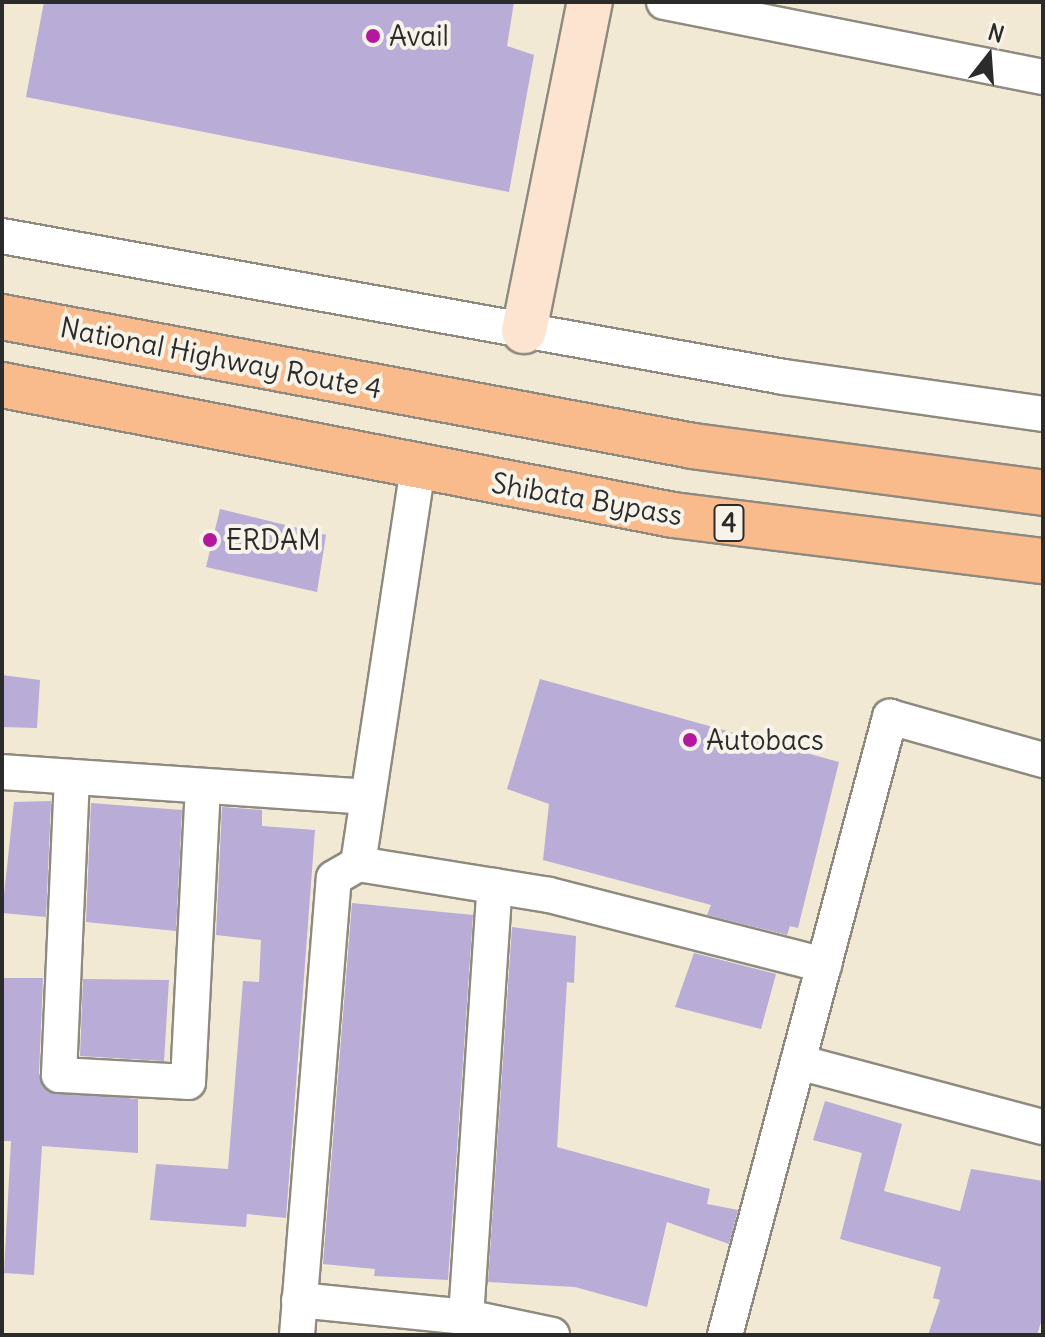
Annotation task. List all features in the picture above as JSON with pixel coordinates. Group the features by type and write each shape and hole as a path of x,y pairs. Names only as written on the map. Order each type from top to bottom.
{"highway":[{"name":"National Highway Route 4","path":"2,317 693,446 1043,493"},
{"name":"4","path":"2,385 418,469"},
{"name":"Shibata Bypass","path":"418,469 673,515 1043,561"}],"street":[{"path":"524,331 590,2"},
{"path":"664,2 1043,77"},
{"path":"2,236 784,377 1043,414"},
{"path":"358,864 418,469"},
{"path":"725,1335 890,717 1043,760"},
{"path":"2,772 367,797"},
{"path":"72,777 59,1075 188,1082 203,786"},
{"path":"297,1335 334,878 358,864 495,886 824,965"},
{"path":"466,1317 495,886"},
{"path":"798,1062 1043,1127"},
{"path":"299,1300 466,1317 552,1335"}],"building":[{"path":"44,2 514,2 507,46 534,55 509,192 26,97"},
{"path":"220,509 326,535 317,592 206,567"},
{"path":"2,675 40,680 37,728 2,727"},
{"path":"540,679 839,762 798,928 790,926 787,935 707,915 711,905 543,860 549,804 507,789"},
{"path":"51,801 46,917 2,913 14,802"},
{"path":"91,803 182,810 176,931 86,922"},
{"path":"222,807 262,810 262,826 315,830 286,1218 247,1214 246,1227 150,1220 156,1164 228,1169 243,981 259,982 261,940 216,935"},
{"path":"352,903 473,915 448,1280 374,1276 375,1269 323,1264"},
{"path":"512,927 576,936 574,983 567,982 557,1147 710,1189 707,1204 738,1210 729,1244 667,1222 647,1307 575,1287 488,1282"},
{"path":"694,953 776,974 761,1029 675,1007"},
{"path":"2,978 43,978 39,1074 48,1091 138,1099 138,1153 42,1146 34,1275 4,1273 11,1141 2,1141"},
{"path":"83,979 169,980 164,1061 80,1056"},
{"path":"825,1101 902,1124 884,1191 960,1211 971,1169 1043,1181 1043,1316 1037,1335 928,1335 940,1300 933,1298 941,1267 840,1239 862,1153 813,1140"}],"place":[{"name":"Avail","path":"373,36"},
{"name":"ERDAM","path":"210,540"},
{"name":"Autobacs","path":"690,740"}]}
